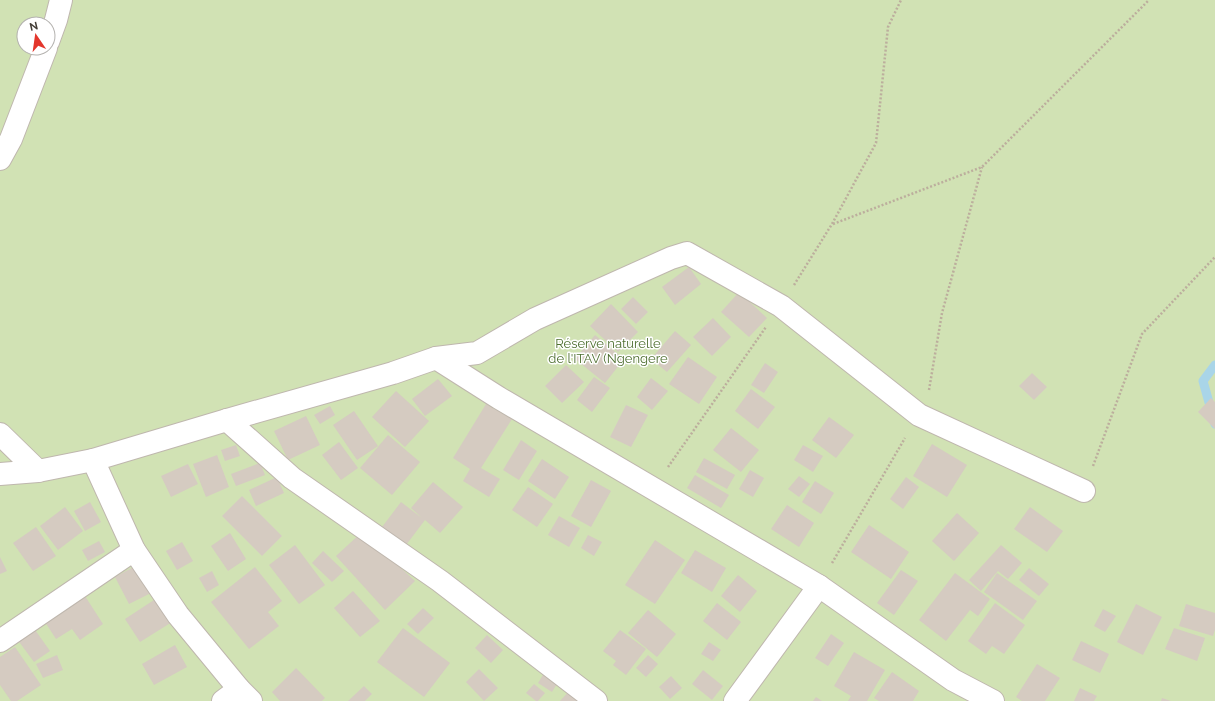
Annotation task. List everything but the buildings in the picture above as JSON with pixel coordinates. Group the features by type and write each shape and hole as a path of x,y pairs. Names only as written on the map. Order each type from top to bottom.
{"street":[{"path":"56,20 61,0"},
{"path":"0,159 11,139 43,56"},
{"path":"0,474 38,471 93,460 393,373 436,358 477,353 535,319 671,258 687,253 780,306 919,415 1084,491"},
{"path":"436,358 499,398 819,586 953,680 993,701"},
{"path":"227,420 292,478 440,581 596,701"},
{"path":"0,434 38,471"},
{"path":"93,460 134,550 178,615 238,697"},
{"path":"0,641 134,550"},
{"path":"735,701 819,586"}],"path":[{"path":"652,489 780,306 832,224 876,143 888,27 901,0"},
{"path":"832,224 982,167 1149,0"},
{"path":"1084,491 1142,334 1215,257"}],"green space":[{"name":"Réserve naturelle de l'ITAV (Ngengere","path":"0,0 1215,0 1215,701 0,701"}],"waterway":[{"path":"1215,365 1203,381 1215,424"}]}
